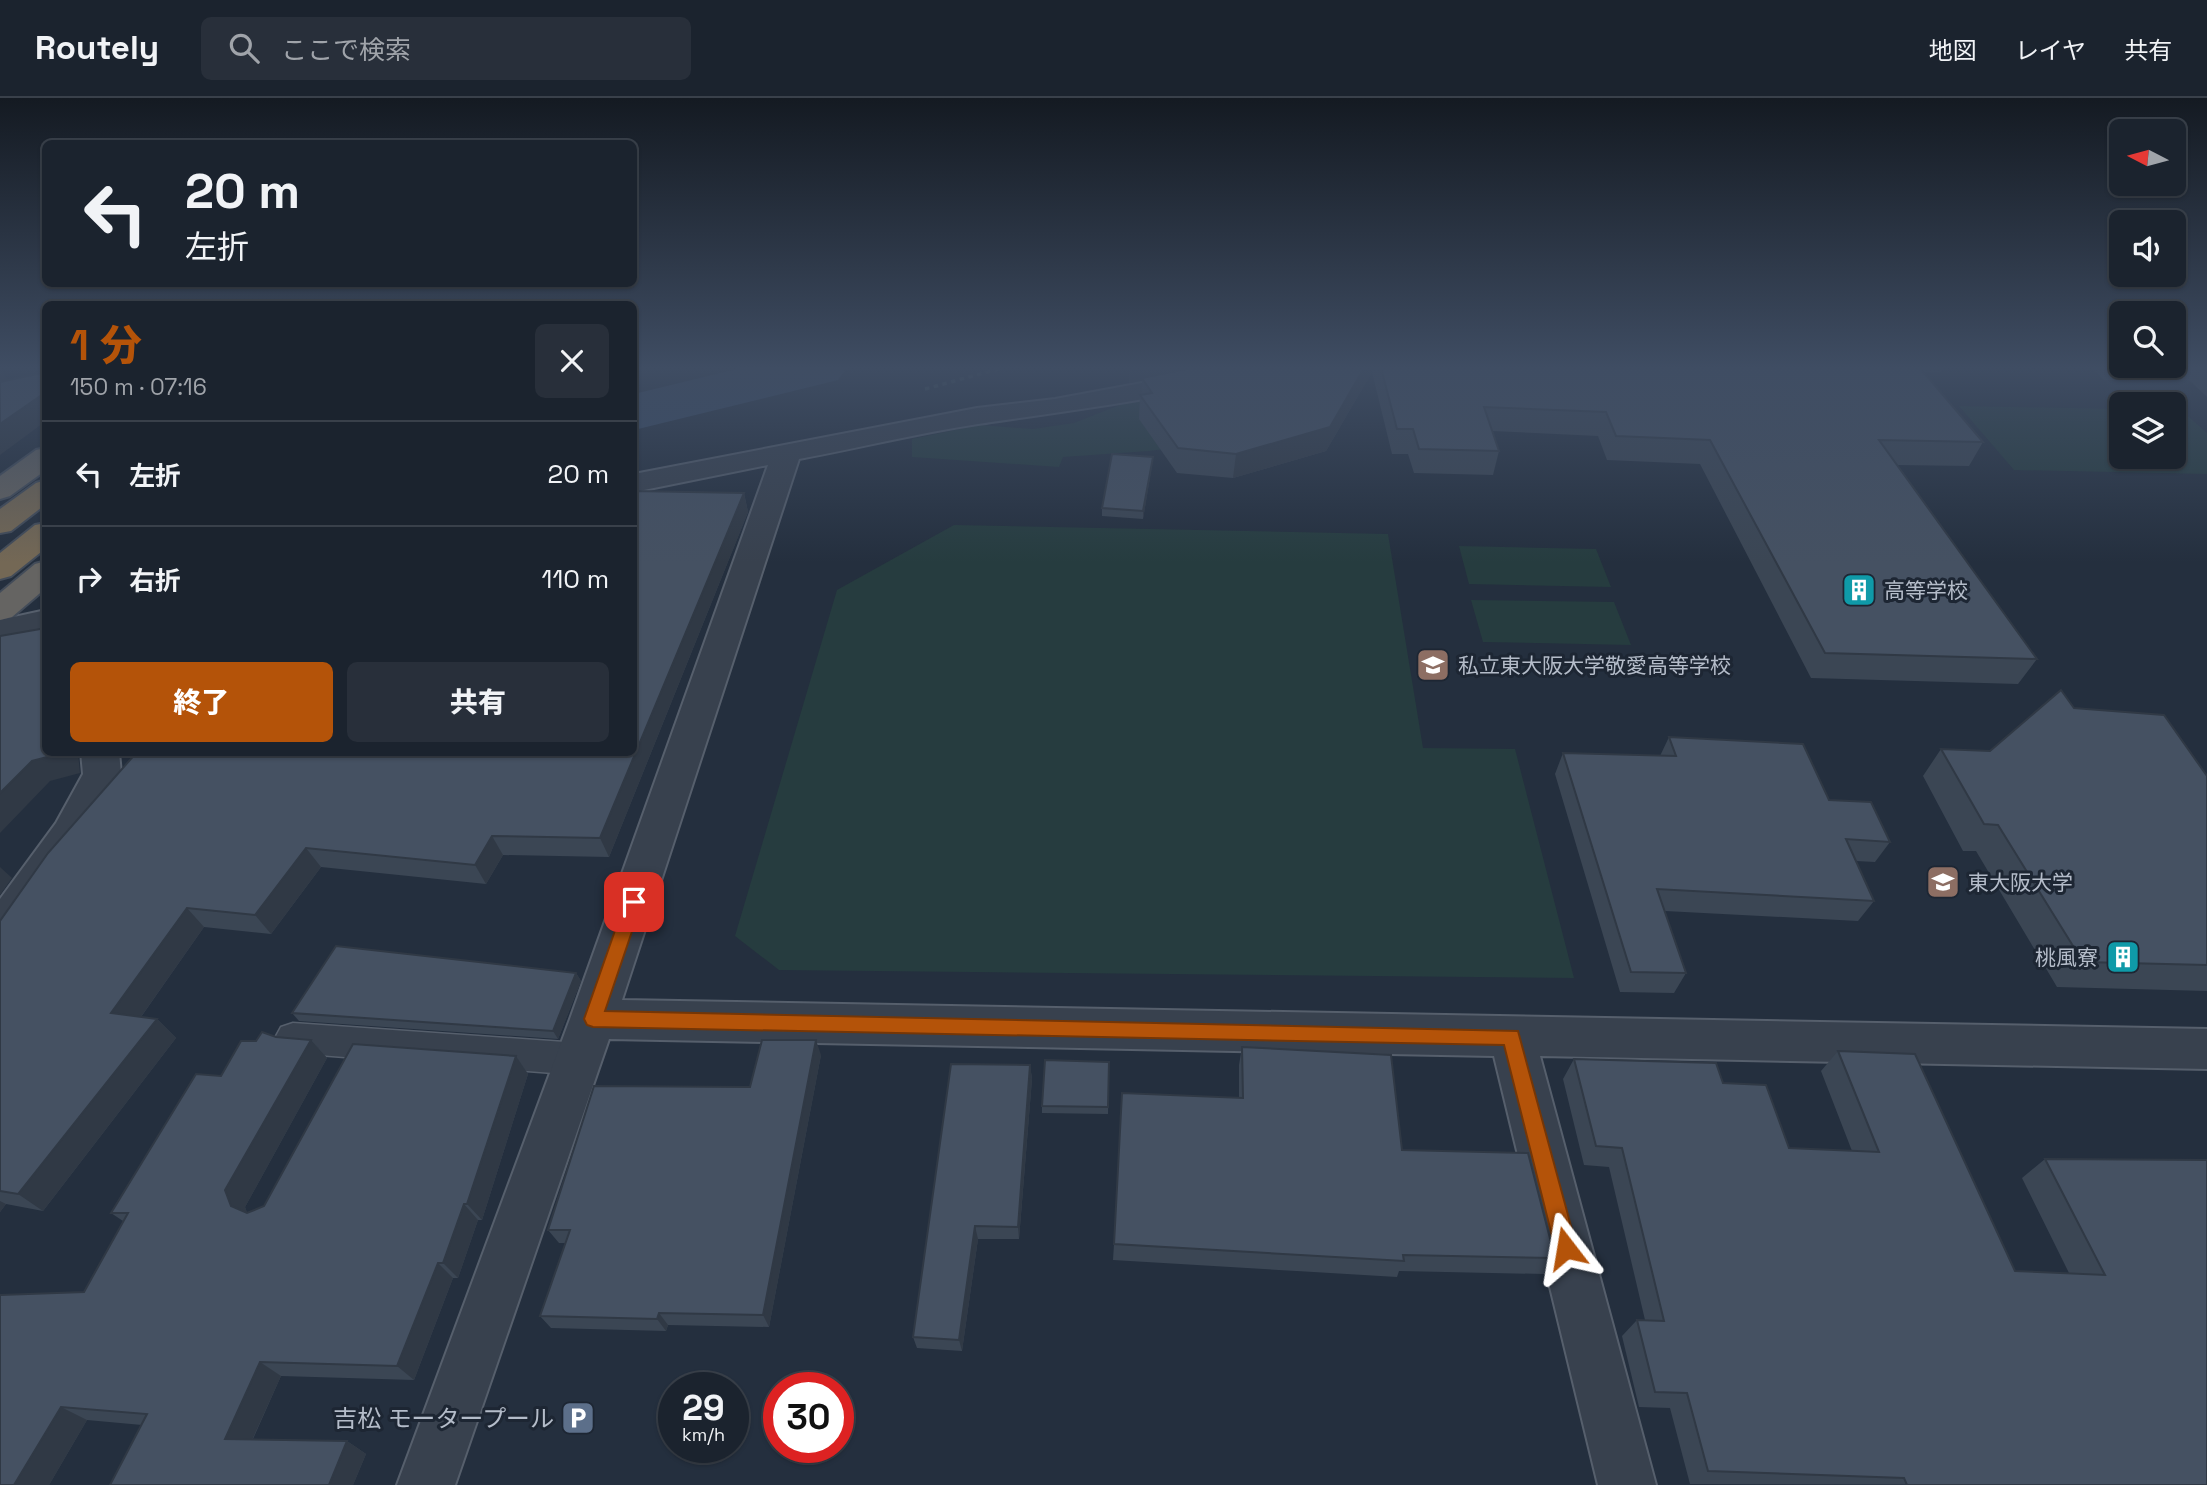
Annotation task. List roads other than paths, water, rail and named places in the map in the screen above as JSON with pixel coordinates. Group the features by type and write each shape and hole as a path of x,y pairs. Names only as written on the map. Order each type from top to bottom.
{"highway":[{"path":"2,488 42,459"},
{"path":"0,524 42,492"},
{"path":"0,569 42,534"},
{"path":"0,610 42,574"}],"street":[{"path":"637,482 897,433"},
{"path":"426,1485 586,1039 786,456"},
{"path":"0,631 42,622"},
{"path":"0,932 70,834 102,774 100,756"},
{"path":"586,1039 1512,1037 2207,1049"},
{"path":"1512,1037 1627,1485"}],"lane":[{"path":"293,1038 357,1043 586,1039"},
{"path":"338,1078 357,1043"}],"place":[{"name":"高等学校","path":"1859,590"},
{"name":"私立東大阪大学敬愛高等学校","path":"1433,665"},
{"name":"東大阪大学","path":"1943,882"},
{"name":"桃風寮","path":"2123,957"},
{"name":"吉松 モータープール","path":"578,1418"}]}
